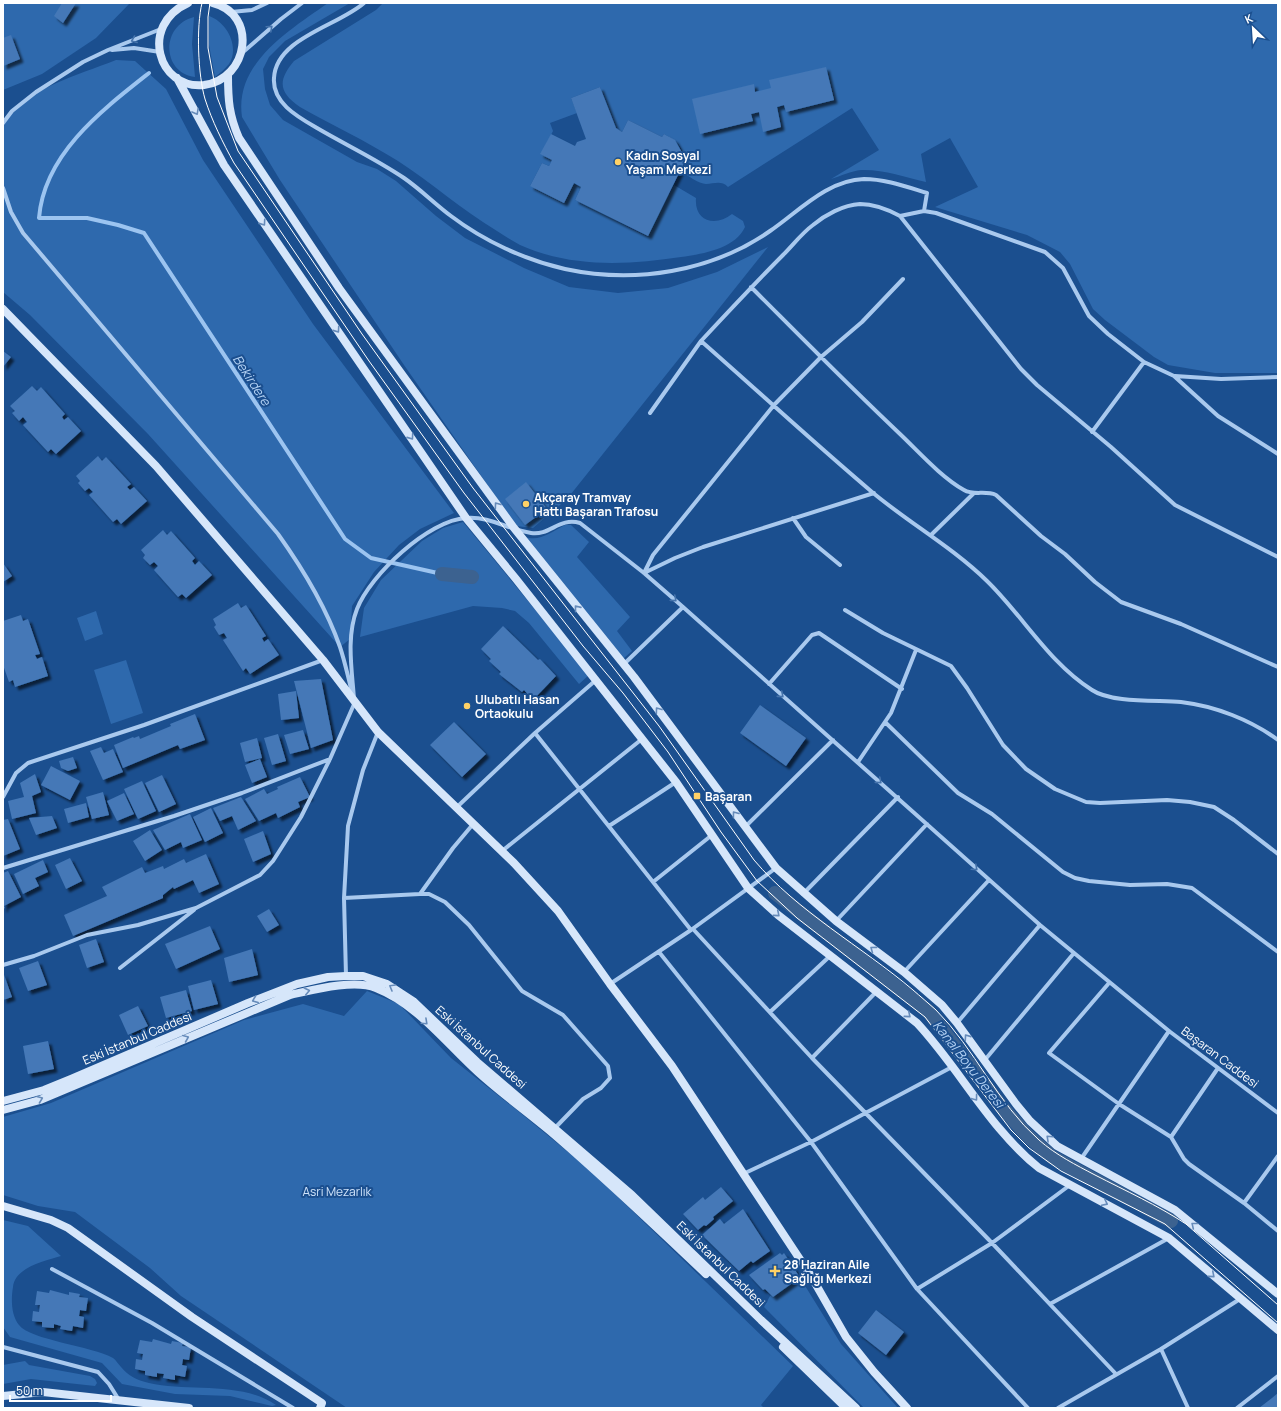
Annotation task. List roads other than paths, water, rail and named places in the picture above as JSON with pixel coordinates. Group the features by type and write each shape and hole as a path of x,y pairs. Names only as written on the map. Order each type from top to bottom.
{"main road":[{"path":"171,3 167,17 161,29 158,43 160,52 167,69 177,78 190,84 203,85 216,82 228,75 237,64 241,54 243,37 238,24 230,12 213,3"},
{"path":"167,17 178,8 188,3"},
{"path":"228,75 228,104 231,119 239,138 339,288 514,528 624,664 776,868 803,894 904,972 942,1005 1030,1121 1057,1146 1175,1210 1278,1294"},
{"path":"177,78 224,165 466,518 676,782 748,888 778,915 878,991 917,1023 930,1037 990,1118 1023,1155 1039,1168 1169,1238 1278,1330"},
{"path":"3,309 156,466 323,660 378,732 474,823 558,912 672,1066 742,1174 811,1276 846,1337 874,1372 907,1408"},
{"name":"Eski İstanbul Caddesi","path":"3,1101 44,1090 71,1080 287,988 328,977 363,976 375,979 398,990 413,1001 477,1062 649,1219 846,1408"},
{"name":"Eski İstanbul Caddesi","path":"3,1110 40,1100 290,995 321,988 347,985 374,987 401,1000 478,1072 552,1130 653,1214 760,1320 856,1408"},
{"path":"3,1206 51,1220 68,1228 192,1317 324,1406"},
{"path":"3,1396 43,1392 189,1408"}],"street":[{"path":"230,12 252,10 267,3"},
{"path":"241,54 302,3"},
{"path":"364,3 292,46 281,56 274,69 274,83 277,96 287,108 315,127 382,164 405,179 453,217 509,250 564,269 600,274 629,275 681,270 728,256 751,244 835,186 863,179 889,182 927,193 924,211"},
{"path":"3,123 12,111 36,92 83,62 108,50 161,29"},
{"path":"108,50 134,48 160,52"},
{"path":"3,188 11,212 23,233 278,534 298,561 325,613 340,647 355,702 330,759 301,817 269,867 246,883 196,908 138,925 87,935 34,956 3,965"},
{"path":"650,413 701,341 751,287 813,225 827,215 844,208 859,204 874,205 900,216 1021,369 1036,385 1176,505 1278,557"},
{"path":"900,216 924,211 936,213 1046,252 1063,268 1089,316 1108,334 1144,362 1174,376 1218,416 1278,454"},
{"path":"644,573 653,555 774,405 821,358 862,322 903,279"},
{"path":"751,287 821,358 933,465 963,490 974,493 990,492 996,495 1041,536 1065,554 1095,582 1121,602 1181,624 1278,667"},
{"path":"701,341 874,493 931,535 986,581 1018,616 1039,642 1066,669 1094,692 1120,698 1197,704 1218,710 1243,720 1278,740"},
{"path":"1092,432 1144,362"},
{"path":"1174,376 1221,379 1278,377"},
{"path":"644,573 675,558 793,518 874,493"},
{"path":"931,535 974,493"},
{"name":"Başaran Caddesi","path":"355,702 350,639 357,608 379,576 403,552 437,527 451,521 466,518 483,519 531,533 542,533 564,522 572,521 580,523 644,573 684,607 1040,925 1169,1032 1278,1114"},
{"path":"793,518 806,537 840,565"},
{"path":"624,664 684,607"},
{"path":"845,610 916,650 951,666 967,688 1003,745 1026,769 1055,789 1072,797 1093,803 1167,800 1190,802 1214,807 1234,820 1278,854"},
{"path":"769,684 812,635 819,633 902,689"},
{"path":"858,762 886,722 902,689 916,650"},
{"path":"3,797 16,773 28,763 144,725 323,660"},
{"path":"457,807 535,733 596,680"},
{"path":"886,722 958,793 992,814 1063,872 1075,878 1089,881 1130,886 1167,884 1192,888 1278,952"},
{"path":"346,976 344,898 348,826 363,770 378,732"},
{"path":"535,733 692,930 812,1058 866,1112 1116,1374"},
{"path":"502,851 643,739"},
{"path":"745,828 833,740"},
{"path":"3,868 242,793 330,759"},
{"path":"609,826 676,782"},
{"path":"803,894 898,797"},
{"path":"420,894 453,848 474,823"},
{"path":"836,921 927,824"},
{"path":"653,882 712,835"},
{"path":"610,984 692,930 776,868"},
{"path":"904,972 989,880"},
{"path":"344,898 420,894 437,897 458,913 484,942 522,990 563,1015 608,1066 610,1078 606,1083 583,1099 552,1130"},
{"path":"120,968 196,908"},
{"path":"957,1023 1040,925"},
{"path":"659,952 811,1142 917,1289 1028,1408"},
{"path":"984,1061 1074,953"},
{"path":"770,1012 830,956"},
{"path":"1109,983 1049,1053 1119,1104 1171,1137 1184,1159 1189,1164 1278,1231"},
{"path":"812,1058 878,991"},
{"path":"1081,1159 1169,1032"},
{"path":"742,1174 811,1142 952,1066"},
{"path":"1171,1137 1218,1068"},
{"path":"1244,1204 1278,1156"},
{"path":"917,1289 992,1243 1070,1185"},
{"path":"1050,1304 1169,1238"},
{"path":"52,1268 152,1323 293,1408"},
{"path":"1058,1408 1161,1349 1240,1299"},
{"path":"3,1347 98,1372 109,1384 119,1401"},
{"path":"1161,1349 1188,1408"},
{"path":"1237,1408 1278,1376"}],"waterway":[{"name":"Bekirdere","path":"149,73 113,102 78,135 52,174 43,195 39,218 87,218 144,233 345,539 371,558 442,574"},
{"path":"442,574 472,577"},
{"name":"Kanal Boyu Deresi","path":"775,893 928,1011 1001,1106 1027,1135 1052,1157 1171,1221"}],"tram line":[{"path":"202,3 198,38 199,64 203,89 214,124 234,163 369,361 464,493 668,752 721,832 757,881 797,918 925,1017 1011,1130 1029,1148 1061,1171 1165,1224 1278,1323"},
{"path":"210,3 208,17 208,48 217,97 238,151 362,334 473,488 659,726 754,860 771,879 790,896 830,928 893,974 936,1010 963,1042 1011,1110 1039,1140 1073,1163 1153,1204 1186,1224 1278,1305"}],"place":[{"name":"Kadın Sosyal Yaşam Merkezi","path":"618,162"},
{"name":"Akçaray Tramvay Hattı Başaran Trafosu","path":"526,504"},
{"name":"Ulubatlı Hasan Ortaokulu","path":"467,706"},
{"name":"Başaran","path":"697,796"},
{"name":"28 Haziran Aile Sağlığı Merkezi","path":"775,1271"}],"park label":[{"name":"Asri Mezarlık","path":"337,1191"}]}
